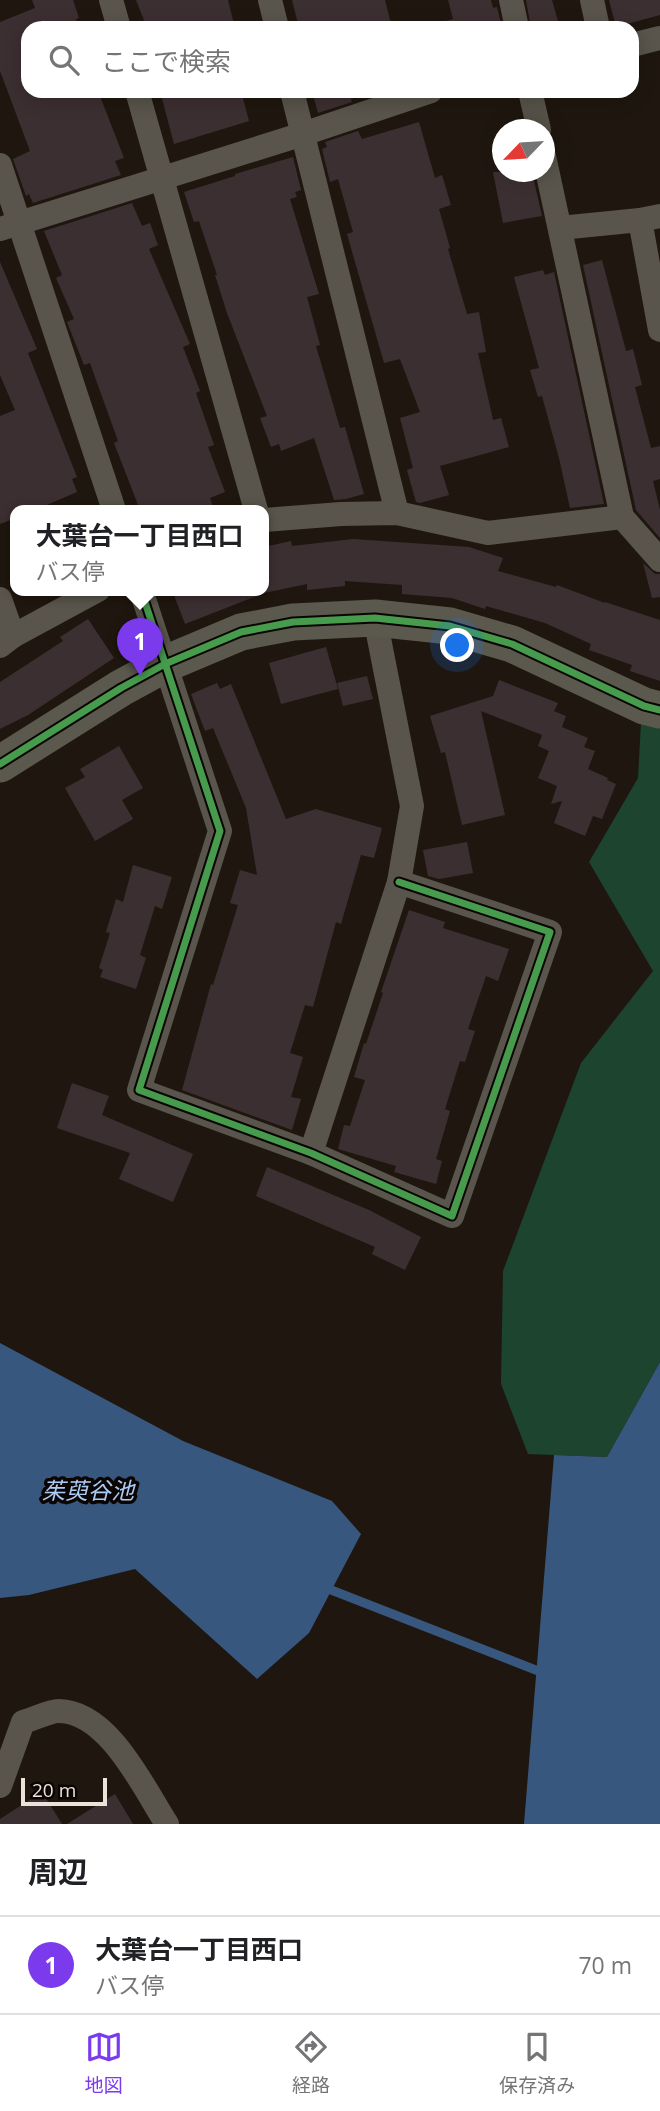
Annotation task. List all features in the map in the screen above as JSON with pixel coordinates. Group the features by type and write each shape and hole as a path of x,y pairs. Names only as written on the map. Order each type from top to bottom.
{"street":[{"path":"111,0 117,21"},
{"path":"270,0 274,21"},
{"path":"511,0 516,21"},
{"path":"592,0 596,21"},
{"path":"639,43 660,38"},
{"path":"139,98 255,505"},
{"path":"294,98 397,513"},
{"path":"9,225 410,98"},
{"path":"532,98 536,119"},
{"path":"0,165 9,225 112,505"},
{"path":"550,182 622,517 660,560"},
{"path":"560,228 650,218 660,330"},
{"path":"269,520 397,513 488,533 622,517"},
{"path":"0,598 7,641 87,596"},
{"path":"143,596 220,831 139,1090 311,1153 452,1216 550,932 399,882"},
{"path":"311,1153 399,882 412,806 375,618"},
{"path":"0,764 121,688 165,664 241,632 293,622 375,618 450,626 512,644 644,706 660,710"},
{"path":"0,1786 23,1722 59,1711 89,1719 112,1739 167,1824"}],"green space":[{"path":"642,704 660,711 660,1362 607,1457 528,1454 501,1384 503,1271 581,1063 653,971 589,862 638,778"}],"water":[{"name":"茱萸谷池","path":"0,1343 183,1441 332,1501 361,1534 309,1633 257,1679 135,1569 29,1595 0,1598"},
{"path":"660,1362 660,1824 524,1824 554,1455 607,1457"}],"building":[{"path":"32,0 73,0 79,18 77,21 21,21 21,98 101,98 124,158 115,161 121,175 33,203 29,194 26,196 13,159 30,151 0,71 0,22 35,8"},
{"path":"136,0 228,0 233,21 144,21"},
{"path":"292,0 385,0 390,21 297,21"},
{"path":"448,0 491,0 493,8 497,7 500,21 446,21 453,19"},
{"path":"526,0 552,0 558,21 530,21"},
{"path":"609,0 660,0 660,15 638,21 614,21"},
{"path":"162,98 243,98 249,121 174,144"},
{"path":"314,98 351,98 352,102 318,113"},
{"path":"419,122 435,178 442,175 451,205 439,209 450,248 448,249 467,314 479,312 486,352 478,353 493,420 501,418 509,447 440,466 449,495 420,503 416,502 407,470 413,468 400,418 420,412 400,359 384,363 347,234 353,232 338,179 330,182 322,149 327,147 325,142 358,131 362,139"},
{"path":"293,157 301,190 295,192 297,197 290,199 319,294 307,297 320,345 316,346 340,428 345,427 364,494 346,499 334,500 314,438 281,451 279,444 271,447 260,418 267,416 227,313 199,221 194,222 184,192"},
{"path":"495,182 534,182 542,216 503,223"},
{"path":"132,203 142,226 150,223 158,245 149,249 190,344 183,347 200,391 196,393 214,445 208,447 225,492 210,498 212,505 138,505 114,443 118,441 90,363 84,365 67,322 74,319 56,278 62,275 44,231"},
{"path":"602,260 626,351 633,349 642,385 635,387 651,448 660,446 660,479 653,481 660,510 660,538 636,510 583,265"},
{"path":"0,262 37,349 28,353 77,477 72,479 77,492 47,505 10,505 10,520 0,524 0,416 15,410 0,375"},
{"path":"543,270 545,275 554,272 604,504 570,508 542,396 538,397 530,370 539,368 514,277"},
{"path":"353,539 469,547 503,558 498,571 556,587 557,585 660,620 660,681 630,671 632,665 589,650 591,644 545,623 452,598 402,594 402,585 345,581 345,586 307,590 307,584 269,592 269,546 291,541 292,546"},
{"path":"643,563 655,574 660,574 660,597 652,598"},
{"path":"174,596 256,596 185,624"},
{"path":"88,619 114,658 28,715 0,729 0,682 63,641 60,637"},
{"path":"326,647 338,689 281,704 269,663"},
{"path":"367,676 373,699 343,706 337,683"},
{"path":"499,680 558,703 554,711 566,716 562,727 588,738 584,747 595,751 588,769 616,784 602,819 593,816 585,836 554,823 562,801 551,804 557,786 538,778 549,751 538,746 542,735 481,711 505,815 462,825 445,752 441,753 430,716 493,696"},
{"path":"217,683 220,689 231,684 286,819 316,809 382,828 374,858 361,855 341,924 336,922 313,1007 305,1005 290,1053 303,1057 291,1097 301,1099 292,1130 182,1090 211,984 213,985 238,905 230,903 240,870 257,875 246,808 213,728 205,731 191,694"},
{"path":"119,746 143,788 122,800 133,819 95,841 65,788 85,777 80,769"},
{"path":"467,842 473,873 439,879 428,876 423,850"},
{"path":"133,865 172,877 162,909 155,906 140,955 146,958 136,989 100,977 103,970 99,968 110,933 106,932 116,899 123,902"},
{"path":"409,910 445,922 443,928 509,949 498,981 486,976 468,1029 475,1031 465,1062 460,1061 445,1109 450,1111 436,1159 442,1161 436,1184 394,1172 396,1166 338,1149 344,1125 350,1126 365,1080 354,1077"},
{"path":"72,1083 109,1096 102,1115 193,1154 173,1202 119,1179 130,1153 57,1128"},
{"path":"267,1167 369,1210 421,1237 405,1270 372,1254 375,1247 256,1196"},
{"path":"42,1792 62,1824 0,1824 0,1819"},
{"path":"115,1794 133,1824 67,1824"}],"waterway":[{"path":"321,1586 546,1674"}],"cycle path":[{"path":"143,596 220,831 139,1090 311,1153 452,1216 550,932 399,882"},
{"path":"0,764 121,688 165,664 241,632 293,622 375,618 450,626 512,644 644,706 660,710"}],"place":[{"name":"大葉台一丁目西口","path":"140,676"}]}
